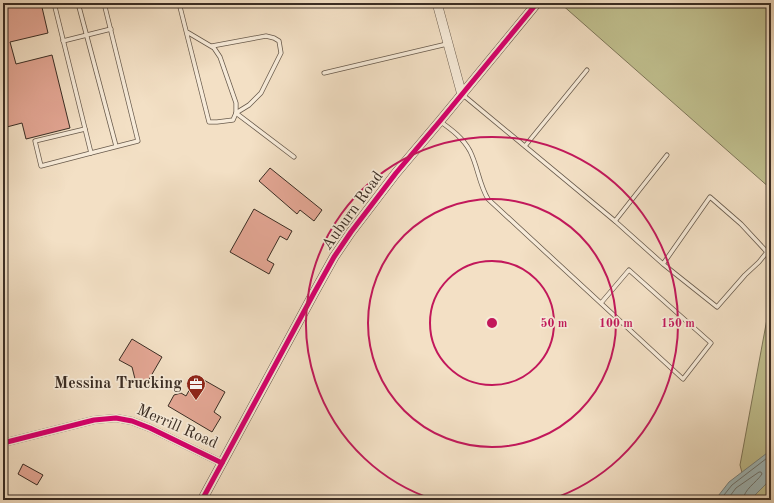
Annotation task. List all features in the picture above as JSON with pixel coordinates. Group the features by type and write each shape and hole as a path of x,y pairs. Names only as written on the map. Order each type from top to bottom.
{"street":[{"path":"437,3 462,95"},
{"name":"Auburn Road","path":"202,500 338,251 370,205 537,3"},
{"name":"Merrill Road","path":"3,443 94,420 116,418 132,421 150,428 222,463"}],"lane":[{"path":"54,3 91,153"},
{"path":"78,3 116,146"},
{"path":"85,129 35,141 41,166 138,140 104,3"},
{"path":"180,3 187,32 209,122 233,120 236,113 236,103 220,57 214,48 187,32"},
{"path":"63,41 111,29"},
{"path":"211,46 266,36 279,41 281,53 261,93 249,105 236,113"},
{"path":"324,73 448,44"},
{"path":"525,146 586,70"},
{"path":"462,95 615,221 663,264 717,307 767,252 741,224 710,197 663,264"},
{"path":"236,113 294,157"},
{"path":"440,122 458,134 470,151 483,191 488,199 683,380 711,344 629,270 601,303"},
{"path":"615,221 667,155"}],"green space":[{"path":"560,3 771,3 771,189"},
{"path":"771,304 771,500 749,500 740,465 769,308"}],"water":[{"path":"771,450 771,477 750,500 715,500 729,482"}],"building":[{"path":"3,3 41,3 48,33 10,42 16,64 52,55 70,128 26,139 22,123 3,128"},
{"path":"270,168 322,210 314,221 300,210 297,214 259,181"},
{"path":"254,209 292,231 287,240 280,236 267,260 274,264 269,274 230,252"},
{"path":"132,339 162,357 144,388 136,383 132,367 119,360"},
{"name":"Messina Trucking","path":"197,376 225,392 214,412 221,417 212,432 168,406 174,395 181,393 186,396"},
{"path":"23,464 43,475 37,485 18,474"}],"cycle path":[{"path":"202,500 334,257 396,173 537,3"},
{"path":"3,443 94,420 116,418 132,421 150,428 222,463"}],"place":[{"name":"Messina Trucking","path":"196,401"}]}
